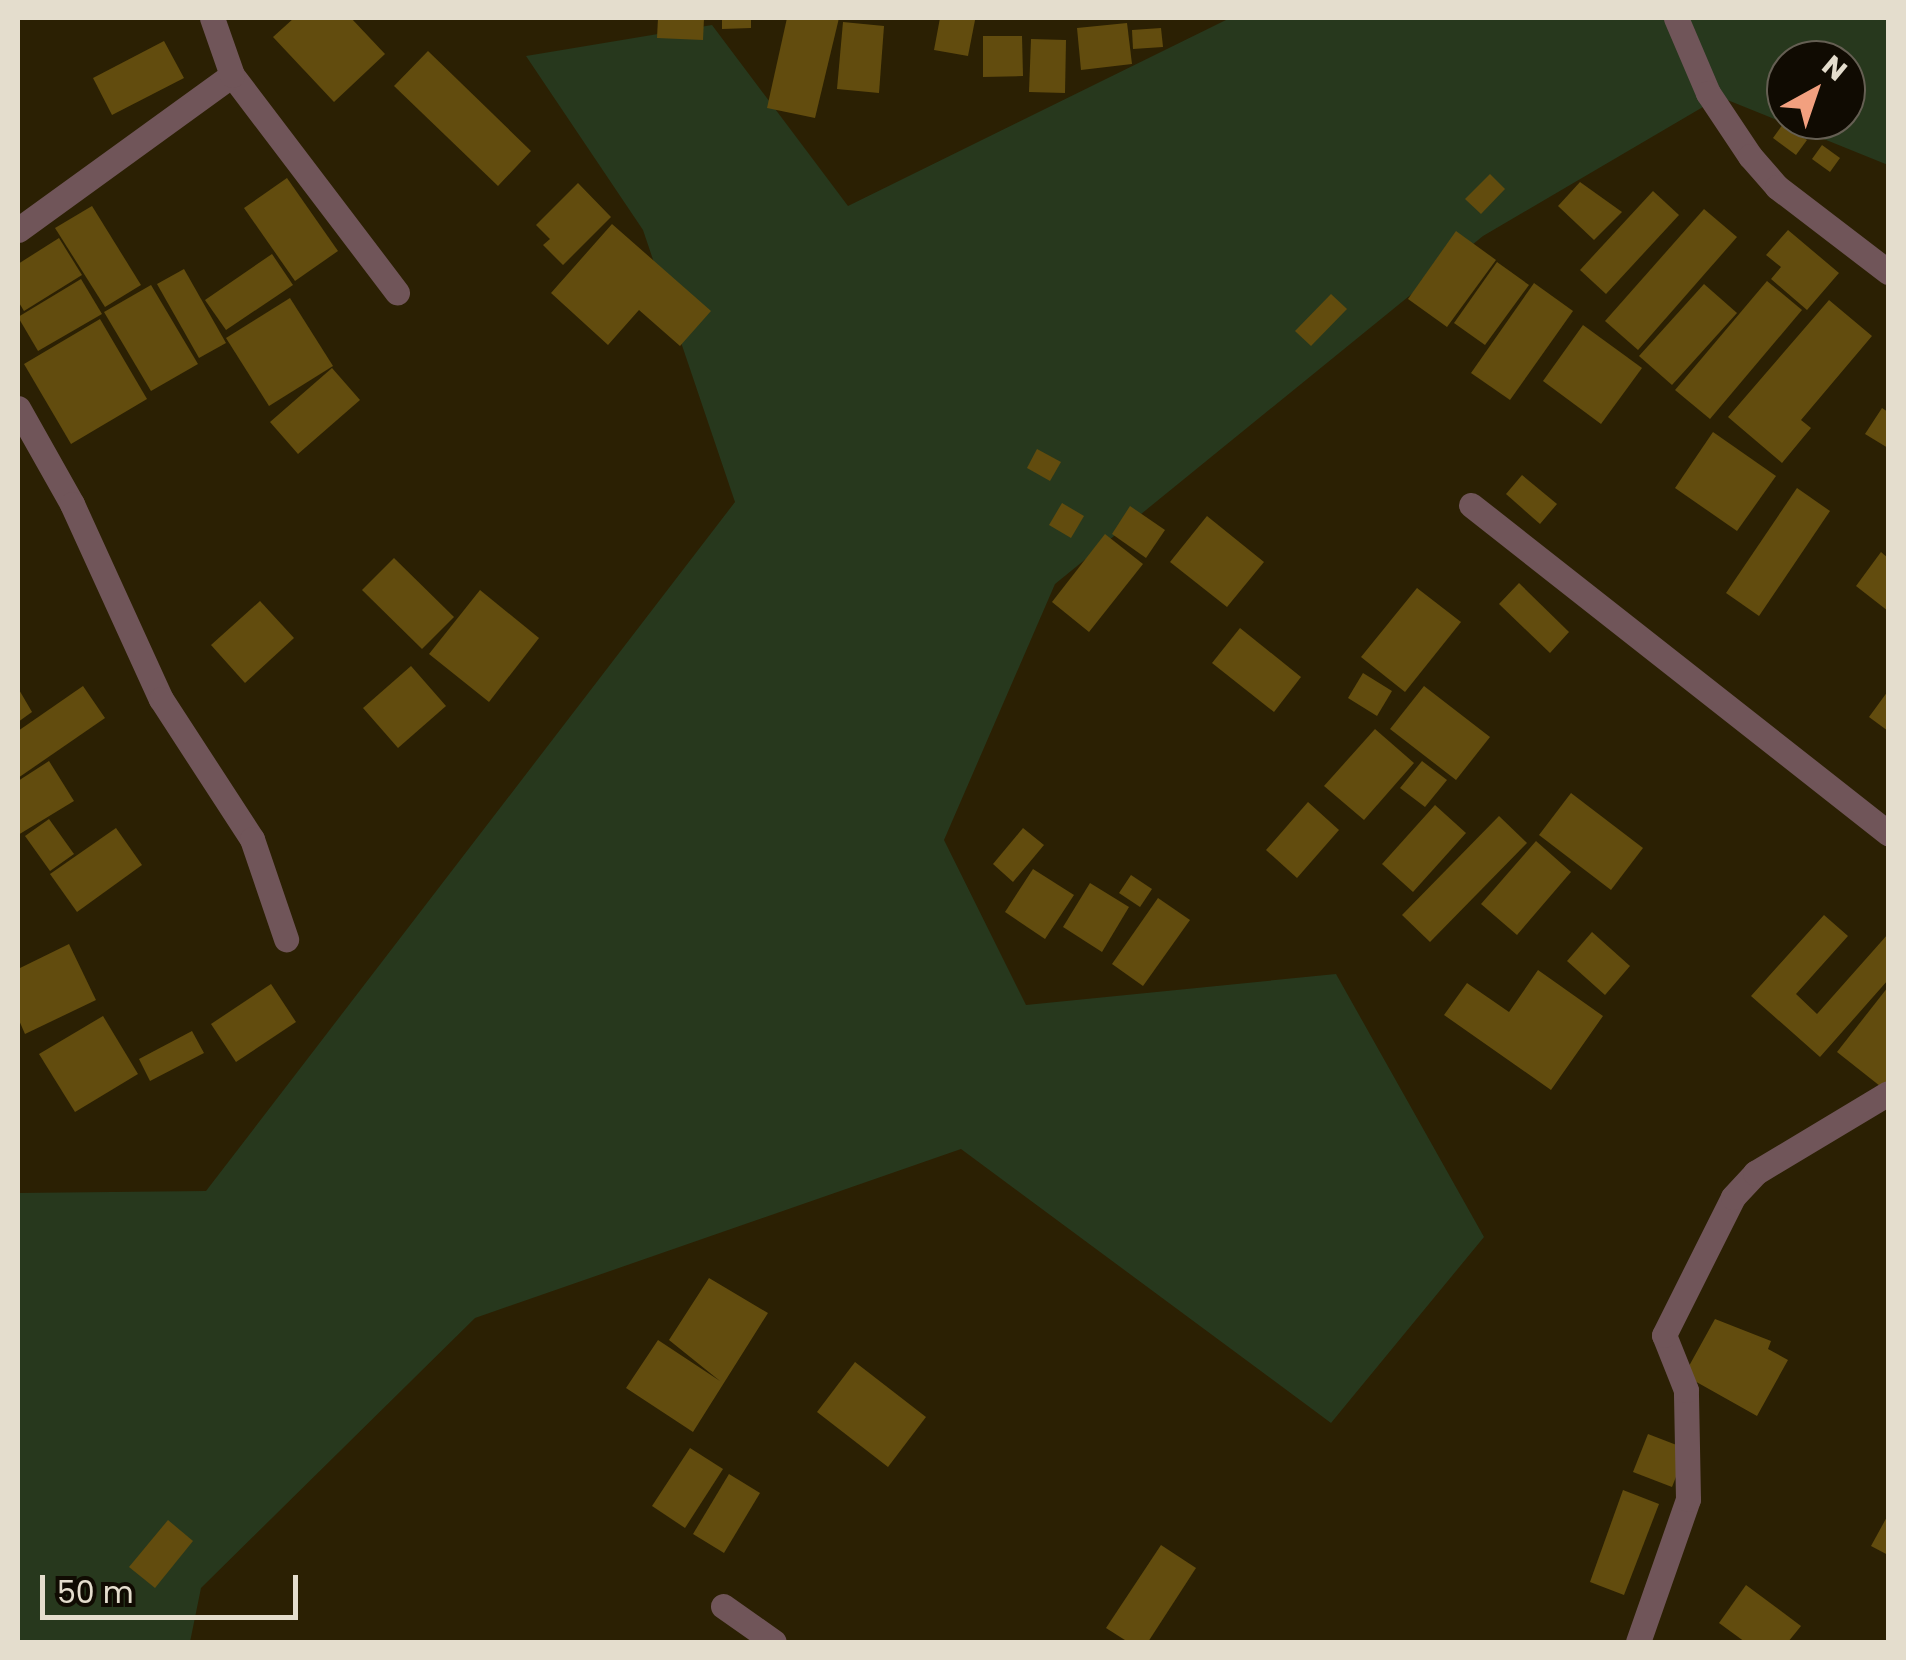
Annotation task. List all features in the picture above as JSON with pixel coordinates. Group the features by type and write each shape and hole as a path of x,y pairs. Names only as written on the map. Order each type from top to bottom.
{"street":[{"path":"212,18 232,76 396,292"},
{"path":"1676,18 1708,94 1750,156 1777,187 1888,272"},
{"path":"18,230 232,76"},
{"path":"18,408 72,504 162,699 252,839 286,939"},
{"path":"1472,505 1888,833"},
{"path":"1638,1642 1688,1499 1686,1390 1664,1335 1733,1197 1754,1173 1888,1093"},
{"path":"723,1606 774,1642"}],"green space":[{"path":"1230,18 1888,18 1888,165 1826,140 1866,140 1866,40 1766,40 1766,116 1720,97 1483,236 1055,584 944,840 1026,1005 1336,974 1484,1237 1331,1423 961,1149 475,1318 201,1588 190,1642 18,1642 18,1193 206,1191 735,502 643,230 526,56 712,25 848,206"}],"building":[{"path":"294,18 351,18 385,54 334,102 273,37"},
{"path":"658,18 704,18 703,40 657,38"},
{"path":"722,18 751,18 751,28 722,29"},
{"path":"787,18 839,18 815,118 767,108"},
{"path":"940,18 975,20 968,56 934,50"},
{"path":"843,22 884,26 879,93 837,89"},
{"path":"1127,23 1132,64 1081,70 1077,28"},
{"path":"1161,28 1163,47 1133,49 1132,30"},
{"path":"983,36 1022,36 1023,76 983,77"},
{"path":"1031,39 1066,40 1065,93 1029,92"},
{"path":"164,41 184,78 112,115 93,78"},
{"path":"428,51 531,151 498,186 394,86"},
{"path":"1776,140 1807,140 1796,155"},
{"path":"1822,145 1840,158 1830,172 1812,159"},
{"path":"1490,174 1505,189 1481,214 1465,199"},
{"path":"287,178 338,251 295,281 244,208"},
{"path":"1580,182 1622,212 1594,240 1558,206"},
{"path":"578,183 611,217 563,265 543,245 550,239 536,225"},
{"path":"1653,191 1679,215 1606,294 1580,270"},
{"path":"92,206 141,285 105,307 55,228"},
{"path":"1704,209 1737,237 1638,350 1605,321"},
{"path":"612,224 711,311 680,346 639,310 608,345 551,293"},
{"path":"1788,230 1839,273 1807,310 1771,279 1781,267 1766,255"},
{"path":"1456,231 1496,260 1447,327 1408,299"},
{"path":"59,238 82,275 24,311 18,301 18,264"},
{"path":"272,254 293,285 226,330 205,300"},
{"path":"1497,262 1529,285 1485,345 1454,323"},
{"path":"184,269 226,343 199,358 157,284"},
{"path":"81,279 102,314 38,351 18,317"},
{"path":"1767,281 1802,310 1710,419 1675,390"},
{"path":"1534,283 1573,311 1510,400 1471,373"},
{"path":"1704,284 1737,313 1672,385 1639,356"},
{"path":"151,285 198,364 151,391 104,312"},
{"path":"1331,294 1347,309 1311,346 1295,331"},
{"path":"290,298 333,366 269,406 226,338"},
{"path":"1829,300 1872,336 1801,420 1811,428 1782,463 1728,417"},
{"path":"100,319 147,399 71,444 24,364"},
{"path":"1583,325 1642,368 1601,424 1543,381"},
{"path":"332,368 360,400 298,454 270,422"},
{"path":"1882,408 1888,412 1888,448 1865,434"},
{"path":"1713,432 1776,476 1737,531 1675,488"},
{"path":"1037,449 1061,462 1050,481 1027,468"},
{"path":"1522,475 1557,504 1540,524 1506,494"},
{"path":"1797,488 1830,511 1759,616 1726,593"},
{"path":"1062,503 1084,516 1071,538 1049,525"},
{"path":"1130,506 1165,530 1146,558 1112,534"},
{"path":"1207,516 1264,562 1227,607 1170,562"},
{"path":"1105,534 1143,564 1089,632 1052,602"},
{"path":"1881,552 1888,558 1888,611 1856,586"},
{"path":"394,558 454,617 422,649 362,590"},
{"path":"1519,583 1569,632 1550,653 1499,604"},
{"path":"1417,588 1461,622 1405,692 1361,657"},
{"path":"480,590 539,638 489,702 429,654"},
{"path":"260,601 294,638 245,683 211,645"},
{"path":"1240,628 1301,677 1274,712 1212,663"},
{"path":"411,666 446,706 398,748 363,708"},
{"path":"1363,673 1392,691 1377,716 1348,698"},
{"path":"83,686 105,718 18,778 18,731"},
{"path":"1424,686 1490,737 1456,780 1390,729"},
{"path":"18,688 32,712 18,722"},
{"path":"1888,691 1888,731 1869,717"},
{"path":"1375,729 1414,763 1364,820 1324,786"},
{"path":"49,761 74,801 18,835 18,781"},
{"path":"1422,761 1447,780 1425,807 1400,788"},
{"path":"1571,793 1643,848 1611,890 1539,835"},
{"path":"1308,802 1339,830 1297,878 1266,850"},
{"path":"1435,805 1466,833 1413,892 1382,864"},
{"path":"1499,816 1527,843 1430,942 1402,915"},
{"path":"49,819 74,854 50,871 25,836"},
{"path":"116,828 142,865 77,912 50,874"},
{"path":"1023,828 1044,845 1013,882 993,864"},
{"path":"1536,841 1571,872 1517,935 1481,904"},
{"path":"1033,869 1074,895 1045,939 1005,912"},
{"path":"1131,875 1152,889 1140,907 1119,893"},
{"path":"1090,883 1129,907 1102,952 1063,927"},
{"path":"1158,898 1190,920 1143,986 1112,964"},
{"path":"1824,915 1848,936 1796,994 1817,1014 1888,934 1888,980 1820,1057 1751,996"},
{"path":"1592,932 1630,966 1605,995 1567,961"},
{"path":"69,944 96,1000 25,1034 18,1018 18,969"},
{"path":"1538,970 1603,1016 1551,1090 1444,1015 1467,983 1509,1012"},
{"path":"271,984 296,1022 236,1062 211,1024"},
{"path":"1888,987 1888,1085 1885,1090 1837,1052"},
{"path":"103,1016 138,1074 75,1112 39,1054"},
{"path":"192,1031 204,1053 150,1081 139,1059"},
{"path":"709,1278 768,1313 693,1432 626,1388 658,1340 720,1381 669,1340"},
{"path":"1715,1319 1771,1341 1768,1349 1788,1360 1757,1416 1684,1375"},
{"path":"855,1362 926,1417 888,1467 817,1412"},
{"path":"1648,1434 1687,1449 1672,1487 1633,1472"},
{"path":"690,1448 723,1469 685,1528 652,1506"},
{"path":"729,1474 760,1493 724,1553 693,1534"},
{"path":"1623,1490 1659,1504 1624,1595 1590,1582"},
{"path":"1888,1515 1888,1555 1871,1546"},
{"path":"168,1520 193,1541 155,1588 129,1567"},
{"path":"1161,1545 1196,1568 1148,1642 1128,1642 1106,1628"},
{"path":"1746,1585 1801,1626 1788,1642 1745,1642 1719,1623"}]}
